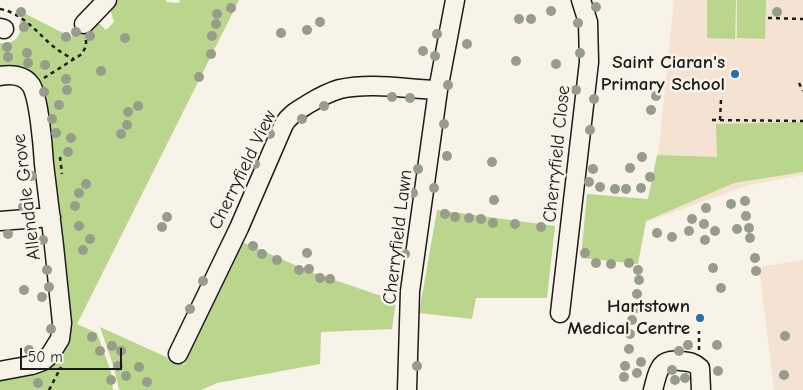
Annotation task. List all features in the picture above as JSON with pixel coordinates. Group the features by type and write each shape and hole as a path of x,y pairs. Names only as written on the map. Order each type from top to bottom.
{"street":[{"path":"85,29 107,0"},
{"name":"Cherryfield Lawn","path":"407,390 410,290 438,90 455,0"},
{"name":"Cherryfield Close","path":"560,313 588,62 588,22 582,0"},
{"path":"0,76 18,76 31,85"},
{"name":"Allendale Grove","path":"0,371 17,369 42,361 56,348 60,339 62,323 36,100 31,85"},
{"name":"Cherryfield View","path":"178,354 239,228 284,124 291,115 320,97 348,88 381,87 438,90"},
{"path":"0,221 51,217"},
{"path":"653,390 658,370 664,362 673,360 692,362 700,368 701,390"}],"path":[{"path":"0,10 10,11 19,16 56,49 76,59"},
{"path":"768,18 803,19"},
{"path":"31,85 76,59 84,50 85,29"},
{"path":"799,83 803,92"},
{"path":"720,100 720,120"},
{"path":"712,120 803,121"}],"shaded area":[{"name":"Saint Ciaran's Primary School","path":"674,0 803,0 803,175 749,185 646,222 648,199 659,148"},
{"path":"803,260 803,390 774,390 759,267"}],"green space":[{"path":"115,0 166,0 166,2 179,3 180,0 239,0 77,324 97,333 111,372 113,390 0,390 0,379 40,372 49,366 61,351 40,93 0,70 0,43 7,43 17,38 20,32 22,12 63,33 67,39 96,24 100,24 106,30 114,22 110,9"},
{"path":"707,0 736,0 735,39 707,38"},
{"path":"737,0 766,0 765,39 737,38"},
{"path":"803,122 803,172 734,183 646,221 638,264 581,258 587,194 648,199 657,155 717,157 716,124"},
{"path":"437,210 555,226 547,298 476,298 472,319 419,313"},
{"path":"240,241 311,272 396,301 392,329 321,332 320,364 217,383 201,390 119,390 114,368 100,327 184,365"}],"place":[{"name":"Saint Ciaran's Primary School","path":"735,74"},
{"name":"Hartstown Medical Centre","path":"700,318"}]}
